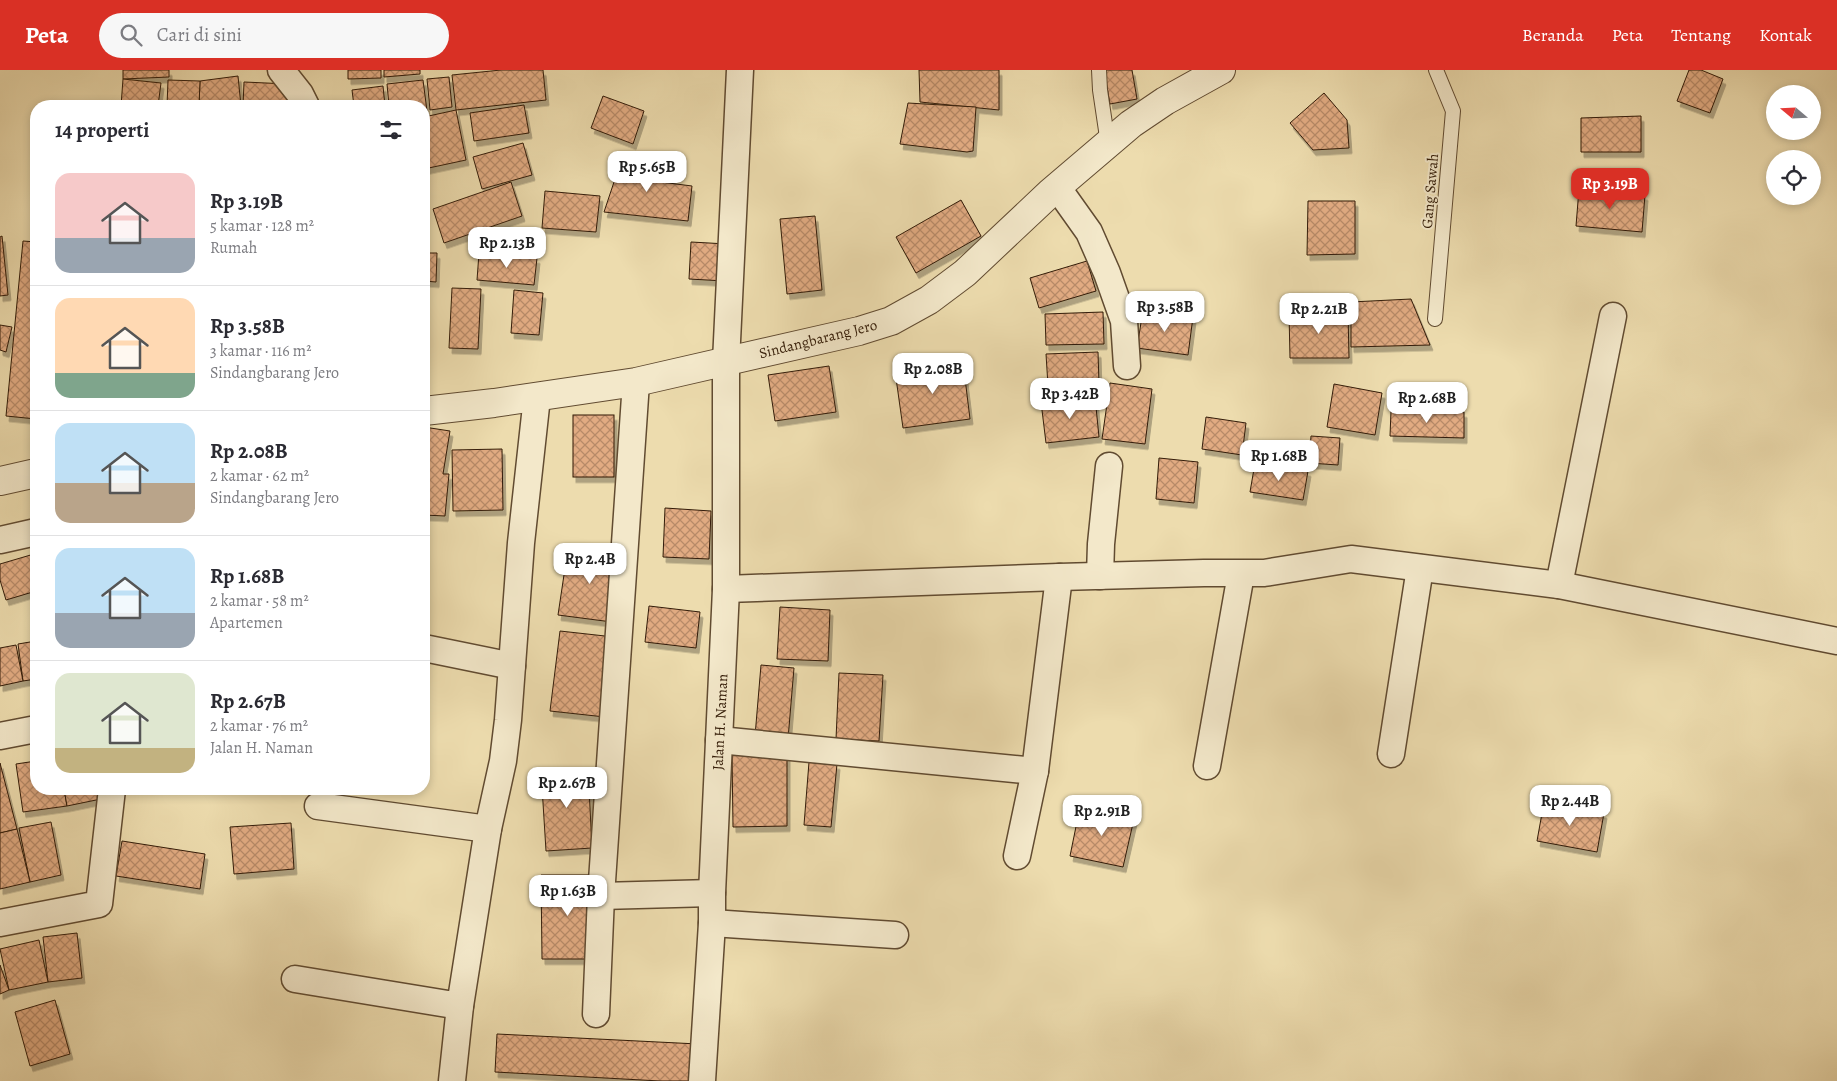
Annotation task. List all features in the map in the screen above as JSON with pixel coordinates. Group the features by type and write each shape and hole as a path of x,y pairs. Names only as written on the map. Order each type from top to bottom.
{"street":[{"path":"281,70 303,100"},
{"name":"Jalan H. Naman","path":"702,1081 712,923 718,740 726,589 726,362 740,70"},
{"name":"Sindangbarang Jero","path":"430,410 636,382 859,331 891,321 929,300 965,273 1057,187 1131,124 1165,101 1221,70"},
{"path":"1057,187 1088,232 1107,272 1124,321 1127,366"},
{"path":"1560,585 1613,316"},
{"path":"596,1014 601,896 636,382"},
{"path":"452,1081 460,1006 488,829 503,761 508,720 521,543 537,397"},
{"path":"1100,576 1101,544 1109,466"},
{"path":"0,481 30,474"},
{"path":"0,540 30,533"},
{"path":"726,589 1059,577 1264,573 1351,559 1560,585 1837,641"},
{"path":"1391,754 1420,568"},
{"path":"1207,766 1241,574"},
{"path":"1017,856 1035,772 1059,577"},
{"path":"430,649 512,666"},
{"path":"0,736 30,730"},
{"path":"718,740 1035,772"},
{"path":"0,923 99,904 111,795"},
{"path":"318,806 488,829"},
{"path":"601,896 712,893"},
{"path":"712,923 895,936"},
{"path":"295,979 460,1006"}],"lane":[{"path":"1099,70 1108,144"},
{"name":"Gang Sawah","path":"1435,319 1453,111 1436,70"}],"building":[{"path":"123,70 169,70 169,77 123,79"},
{"path":"348,70 381,70 381,78 348,79"},
{"path":"384,70 420,70 420,74 384,77"},
{"path":"501,70 543,70 546,100 456,110 452,75"},
{"path":"919,70 999,70 999,110 920,102"},
{"path":"1104,70 1132,70 1137,99 1110,104"},
{"path":"1689,70 1701,70 1723,79 1710,113 1677,101"},
{"path":"238,76 240,100 199,100 200,81"},
{"path":"449,77 452,107 430,110 427,79"},
{"path":"123,79 161,83 159,100 121,100"},
{"path":"168,80 200,81 199,100 167,100"},
{"path":"423,80 426,100 388,100 387,84"},
{"path":"244,82 288,84 287,100 243,100"},
{"path":"383,86 384,100 353,100 352,90"},
{"path":"1324,93 1347,120 1349,148 1313,150 1290,123"},
{"path":"603,96 644,111 633,144 591,128"},
{"path":"908,103 976,107 973,151 967,152 900,144"},
{"path":"524,105 529,133 474,141 470,113"},
{"path":"456,110 466,160 430,168 430,116"},
{"path":"1641,116 1641,152 1581,152 1581,118"},
{"path":"523,143 532,175 482,189 473,157"},
{"path":"623,155 657,166 653,181 692,186 688,221 604,212"},
{"path":"511,182 522,216 444,243 433,209"},
{"path":"1579,189 1645,195 1642,232 1576,226"},
{"path":"545,191 600,196 596,232 542,228"},
{"path":"961,200 981,236 916,273 896,237"},
{"path":"1308,201 1355,201 1355,254 1307,255"},
{"path":"815,216 822,290 787,294 780,219"},
{"path":"2,236 8,295 0,296 0,237"},
{"path":"23,241 30,242 30,418 6,416"},
{"path":"691,242 727,244 725,281 689,279"},
{"path":"430,253 437,253 436,282 430,282"},
{"path":"479,253 537,258 534,285 477,280"},
{"path":"1087,261 1096,291 1039,308 1030,278"},
{"path":"452,288 481,289 478,349 449,348"},
{"path":"514,290 543,293 539,335 511,333"},
{"path":"1411,299 1430,345 1351,347 1351,302"},
{"path":"1143,310 1193,317 1188,355 1137,348"},
{"path":"1103,312 1104,344 1046,345 1045,314"},
{"path":"1348,312 1349,358 1290,358 1289,313"},
{"path":"0,325 12,327 6,352 0,350"},
{"path":"1098,352 1099,384 1048,386 1046,354"},
{"path":"963,362 970,419 903,428 895,371"},
{"path":"829,366 836,412 775,421 768,375"},
{"path":"1110,383 1152,389 1145,444 1102,439"},
{"path":"1334,384 1382,393 1375,435 1327,427"},
{"path":"1095,397 1099,437 1046,443 1041,402"},
{"path":"1391,411 1464,412 1464,438 1390,436"},
{"path":"573,415 614,415 614,477 573,477"},
{"path":"1206,417 1246,423 1242,455 1202,449"},
{"path":"430,428 450,431 443,474 449,474 445,516 430,515"},
{"path":"1311,436 1340,438 1338,465 1309,463"},
{"path":"502,449 503,510 453,511 452,450"},
{"path":"1159,458 1198,462 1194,503 1156,499"},
{"path":"1255,463 1308,471 1303,500 1250,492"},
{"path":"665,508 711,511 709,559 663,557"},
{"path":"568,548 621,556 612,622 558,615"},
{"path":"30,555 30,593 6,600 0,580 0,564"},
{"path":"649,606 700,612 696,648 645,642"},
{"path":"780,607 830,610 828,661 777,659"},
{"path":"560,631 614,637 605,717 550,711"},
{"path":"30,642 30,680 23,681 18,644"},
{"path":"16,645 23,681 0,686 0,648"},
{"path":"761,665 794,668 788,739 755,736"},
{"path":"839,673 883,675 879,741 836,739"},
{"path":"787,752 787,826 733,827 732,753"},
{"path":"30,762 30,795 65,795 67,806 23,812 16,764"},
{"path":"809,762 837,764 831,827 804,825"},
{"path":"0,763 17,829 0,833"},
{"path":"588,768 592,848 546,851 541,771"},
{"path":"65,795 100,795 101,799 67,806"},
{"path":"1544,802 1604,813 1597,852 1537,841"},
{"path":"1080,807 1134,819 1123,867 1070,856"},
{"path":"51,822 61,875 30,882 19,828"},
{"path":"291,823 294,869 234,874 230,827"},
{"path":"17,829 30,882 0,889 0,833"},
{"path":"122,841 205,854 200,889 116,876"},
{"path":"541,875 594,875 594,959 542,959"},
{"path":"77,933 82,978 48,982 43,937"},
{"path":"39,940 48,982 9,990 0,949"},
{"path":"0,965 9,990 0,994"},
{"path":"55,1000 70,1054 30,1066 15,1012"},
{"path":"497,1034 698,1044 696,1081 660,1081 495,1072"}]}
